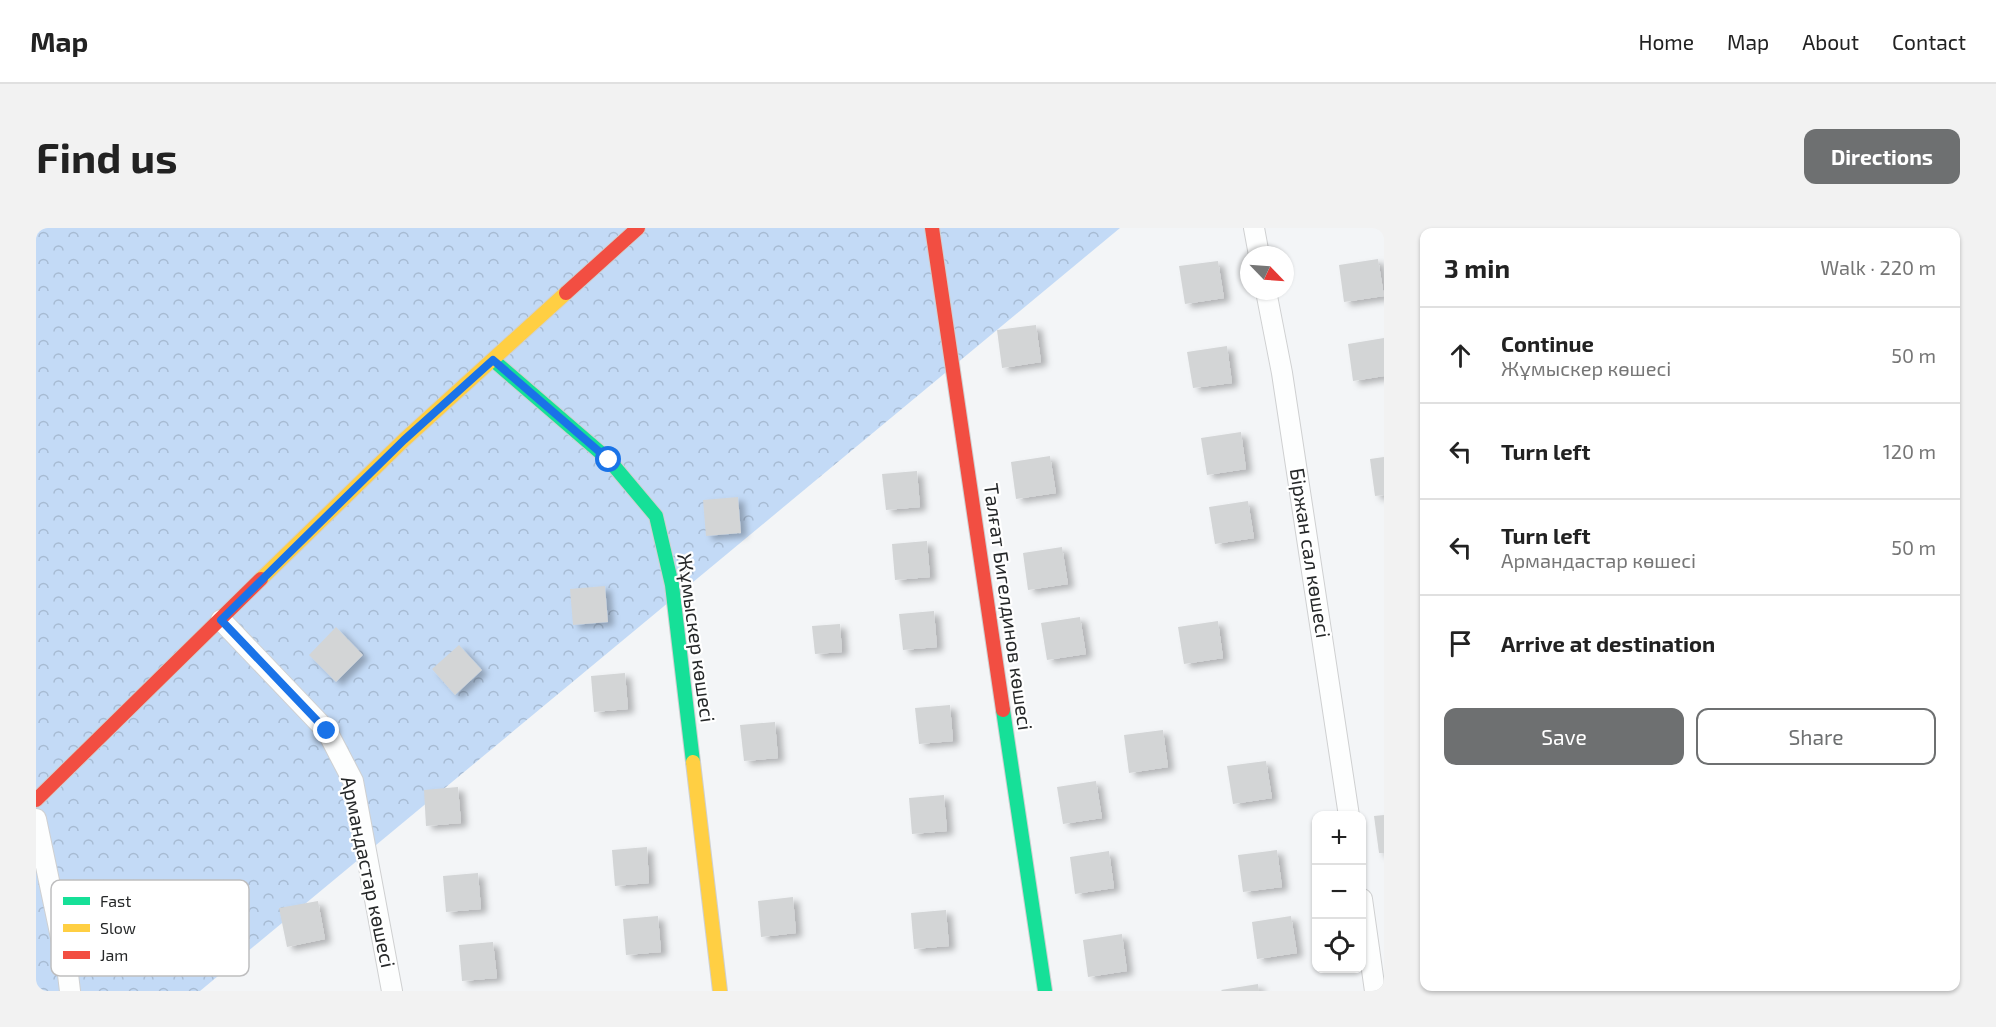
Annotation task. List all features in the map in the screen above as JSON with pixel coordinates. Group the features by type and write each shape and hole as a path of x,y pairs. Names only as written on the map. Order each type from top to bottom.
{"street":[{"path":"36,800 404,440 638,228"},
{"name":"Талғат Бигелдинов көшесі","path":"932,228 1045,991"},
{"path":"1254,228 1257,246"},
{"name":"Біржан сал көшесі","path":"1268,300 1282,374 1348,811"},
{"name":"Жұмыскер көшесі","path":"493,360 609,460 656,516 672,585 720,991"},
{"name":"Армандастар көшесі","path":"221,620 327,731 353,781 392,991"},
{"path":"36,819 51,890"},
{"path":"1365,919 1375,991"},
{"path":"68,976 70,991"}],"green space":[{"path":"36,228 1120,228 249,950 249,880 51,880 51,976 218,976 200,991 36,991"}],"building":[{"path":"1378,259 1384,296 1344,302 1339,265"},
{"path":"1218,261 1224,298 1185,304 1179,266"},
{"path":"1036,325 1041,362 1002,368 997,330"},
{"path":"1384,338 1384,376 1353,381 1348,344"},
{"path":"1227,346 1232,383 1193,388 1187,352"},
{"path":"1241,432 1246,469 1207,475 1201,438"},
{"path":"1050,456 1056,493 1016,499 1011,462"},
{"path":"1384,457 1384,495 1375,496 1370,459"},
{"path":"917,471 920,507 886,510 882,474"},
{"path":"738,497 741,533 706,536 703,500"},
{"path":"1248,501 1254,538 1215,544 1209,507"},
{"path":"927,541 930,577 895,580 892,544"},
{"path":"1062,547 1068,584 1028,590 1023,553"},
{"path":"605,586 608,622 573,625 570,589"},
{"path":"934,611 937,647 903,650 899,614"},
{"path":"1080,617 1086,654 1047,660 1041,623"},
{"path":"1218,621 1223,658 1184,664 1178,627"},
{"path":"840,624 842,652 815,654 812,626"},
{"path":"336,627 363,655 336,682 309,655"},
{"path":"459,645 482,670 455,695 432,669"},
{"path":"625,673 628,709 594,712 591,676"},
{"path":"950,705 953,741 919,744 915,708"},
{"path":"775,722 778,758 744,761 740,725"},
{"path":"1163,730 1168,767 1129,773 1124,735"},
{"path":"1266,761 1272,798 1233,804 1227,766"},
{"path":"1096,781 1102,818 1063,824 1057,787"},
{"path":"458,787 461,823 426,826 424,790"},
{"path":"944,795 947,831 912,834 909,798"},
{"path":"1384,815 1384,853 1379,853 1374,816"},
{"path":"647,847 649,883 615,886 612,850"},
{"path":"1277,850 1282,887 1243,892 1238,855"},
{"path":"1109,851 1114,888 1075,894 1070,857"},
{"path":"478,873 481,909 446,912 443,876"},
{"path":"793,897 796,933 761,937 758,901"},
{"path":"318,901 325,939 287,947 279,908"},
{"path":"946,910 949,946 914,949 911,913"},
{"path":"658,916 661,952 626,955 623,919"},
{"path":"1291,916 1297,953 1257,959 1252,922"},
{"path":"1122,934 1127,971 1088,977 1083,940"},
{"path":"493,942 497,978 462,981 459,945"},
{"path":"1258,984 1259,991 1221,990"}],"traffic: fast":[{"path":"493,360 609,460 656,516 672,585 693,762"},
{"path":"1003,710 1045,991"}],"traffic: slow":[{"path":"261,579 404,440 566,293"},
{"path":"693,762 720,991"}],"traffic: jam":[{"path":"566,293 638,228"},
{"path":"932,228 1003,710"},
{"path":"36,800 261,579"}],"route":[{"path":"327,731 221,620 404,440 493,360 609,460"}]}
